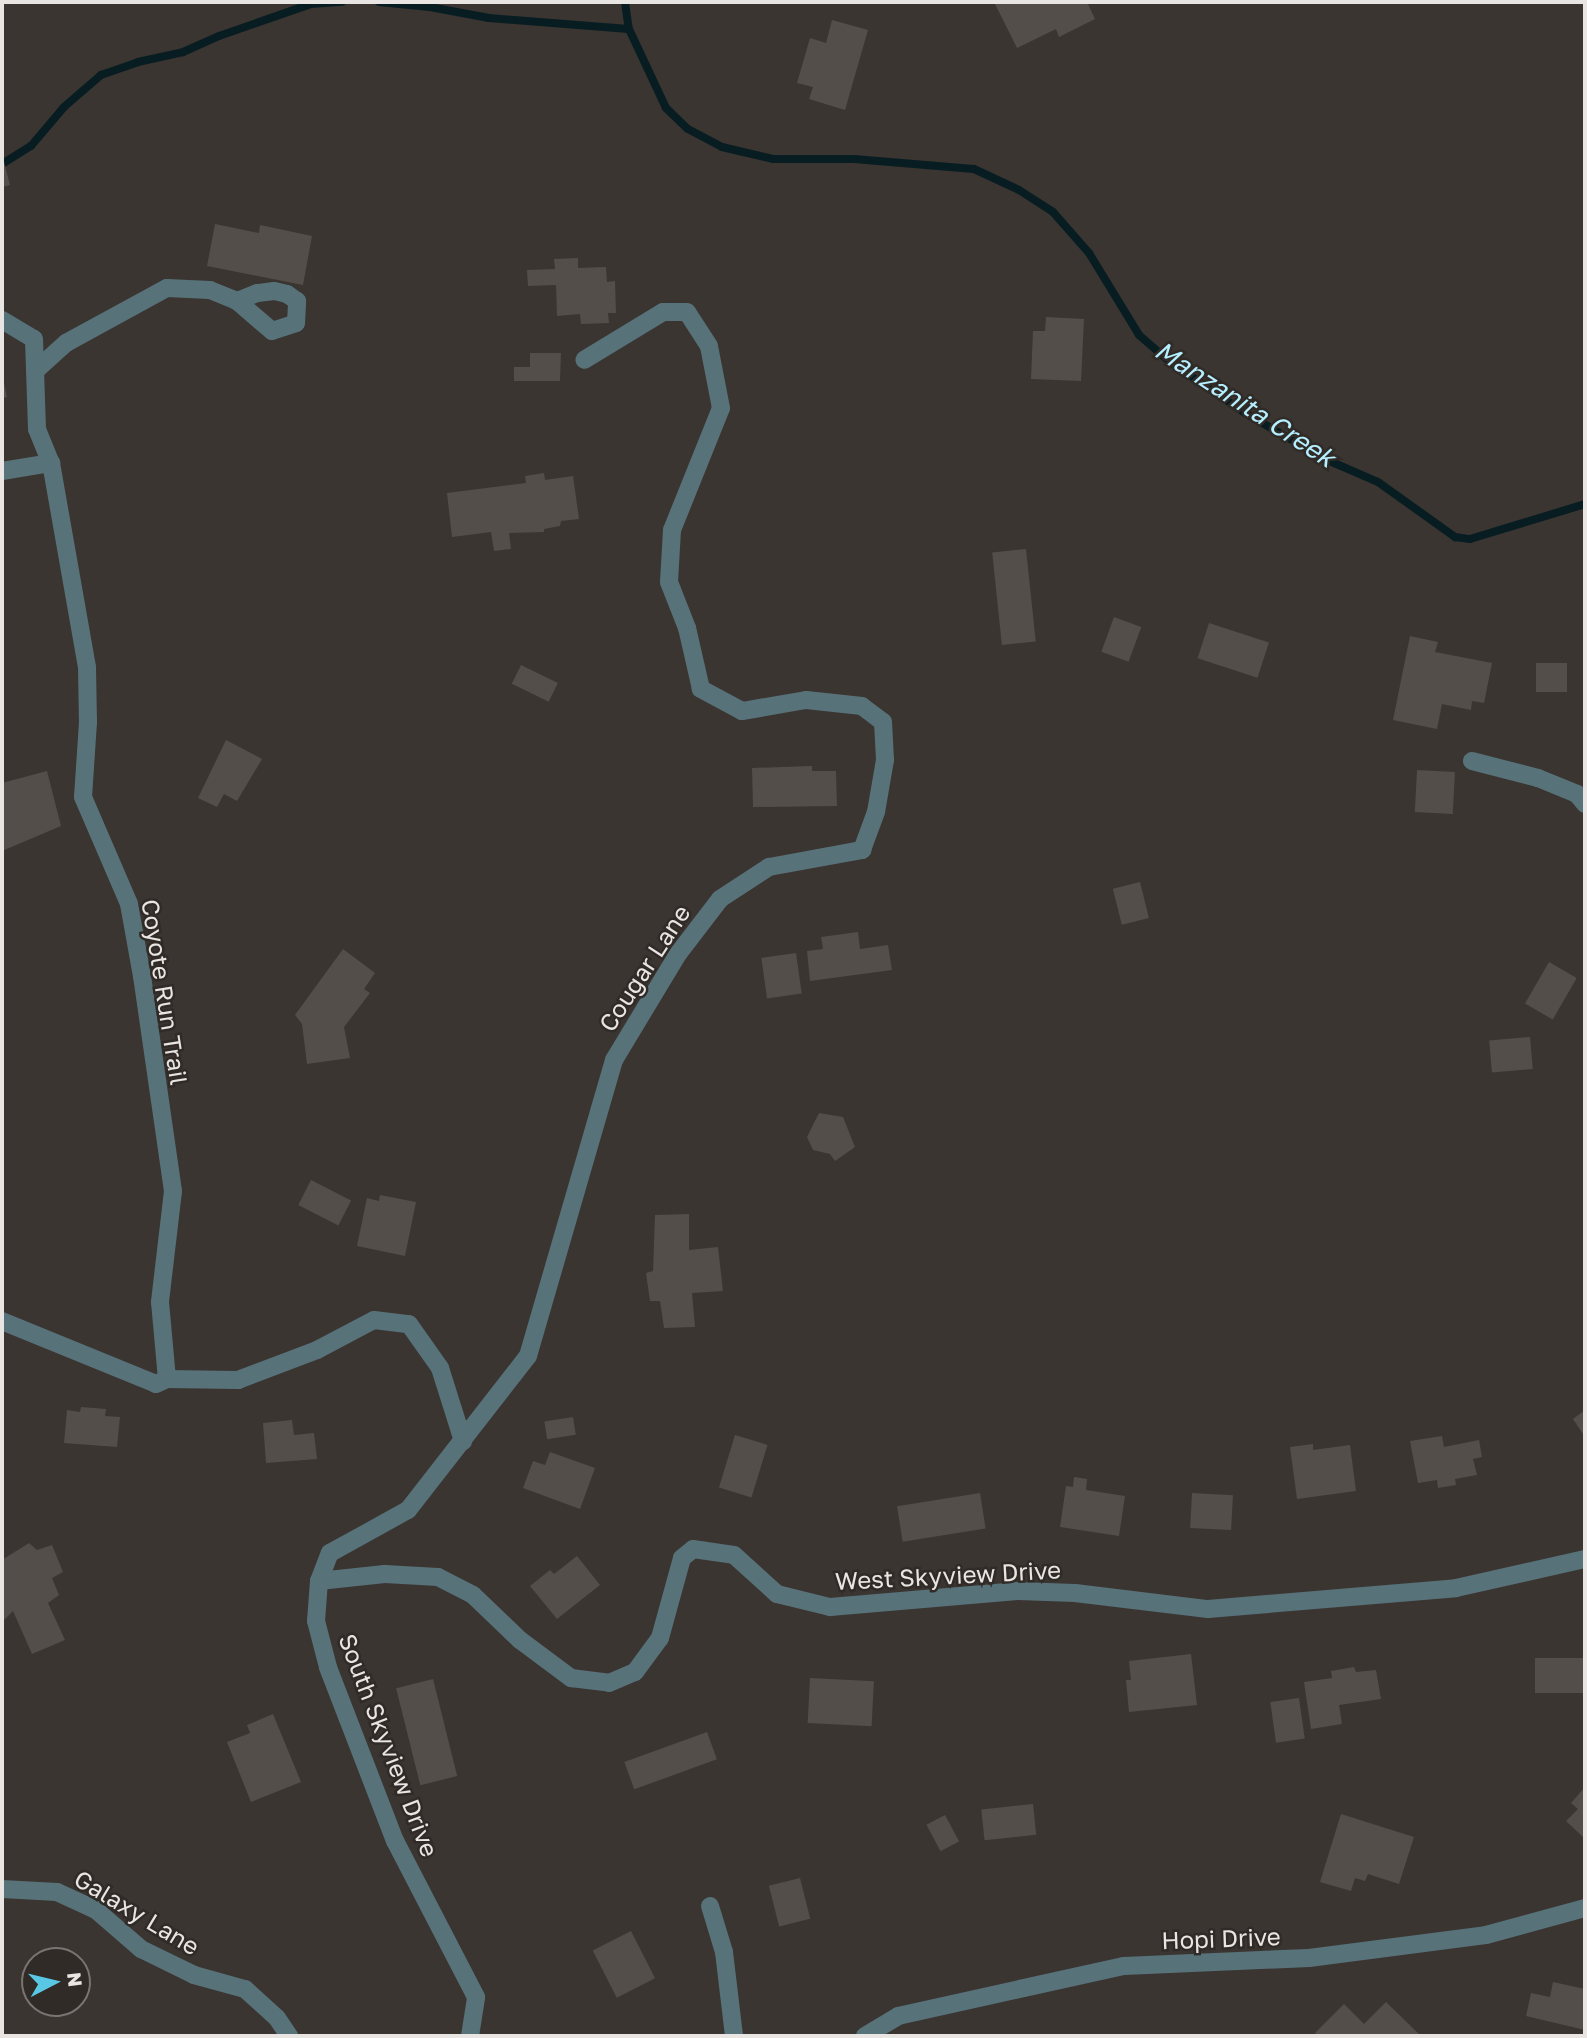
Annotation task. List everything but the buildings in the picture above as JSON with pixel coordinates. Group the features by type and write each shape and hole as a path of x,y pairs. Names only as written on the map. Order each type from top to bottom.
{"street":[{"path":"35,371 66,344 167,288 210,290 237,301"},
{"name":"Cougar Lane","path":"319,1581 330,1553 408,1510 528,1356 614,1060 678,954 720,899 769,867 862,850 876,812 885,760 883,722 862,706 806,700 742,711 701,689 687,628 669,582 672,530 721,408 709,346 687,312 663,312 584,360"},
{"name":"Coyote Run Trail","path":"2,320 34,339 37,429 51,463 87,667 88,722 83,797 129,904 142,976 173,1191 160,1302 162,1382"},
{"path":"2,471 51,463"},
{"path":"1472,761 1538,778 1577,794 1585,804"},
{"path":"2,1321 162,1382 238,1380 317,1350 374,1320 409,1325 440,1368 463,1441"},
{"name":"West Skyview Drive","path":"319,1581 385,1574 438,1577 473,1595 520,1640 571,1678 610,1683 635,1672 660,1638 682,1558 693,1549 734,1555 777,1594 830,1607 1018,1591 1075,1593 1208,1609 1456,1588 1585,1559"},
{"name":"South Skyview Drive","path":"319,1581 316,1621 328,1667 395,1841 476,1997 470,2036"},
{"name":"Galaxy Lane","path":"2,1889 57,1892 96,1910 141,1949 194,1975 246,1989 277,2018 289,2036"},
{"path":"710,1906 724,1952 734,2036"},
{"name":"Hopi Drive","path":"865,2036 898,2016 1124,1966 1309,1958 1486,1935 1585,1908"}],"waterway":[{"path":"2,164 31,146 64,107 101,75 138,62 183,52 219,36 311,4 342,2"},
{"path":"379,2 430,7 489,18 629,29"},
{"name":"Manzanita Creek","path":"625,2 629,29 666,108 688,129 722,147 773,159 854,159 974,169 1019,190 1053,212 1089,253 1139,335 1169,361 1245,413 1325,459 1378,482 1455,537 1470,539 1585,504"}]}
